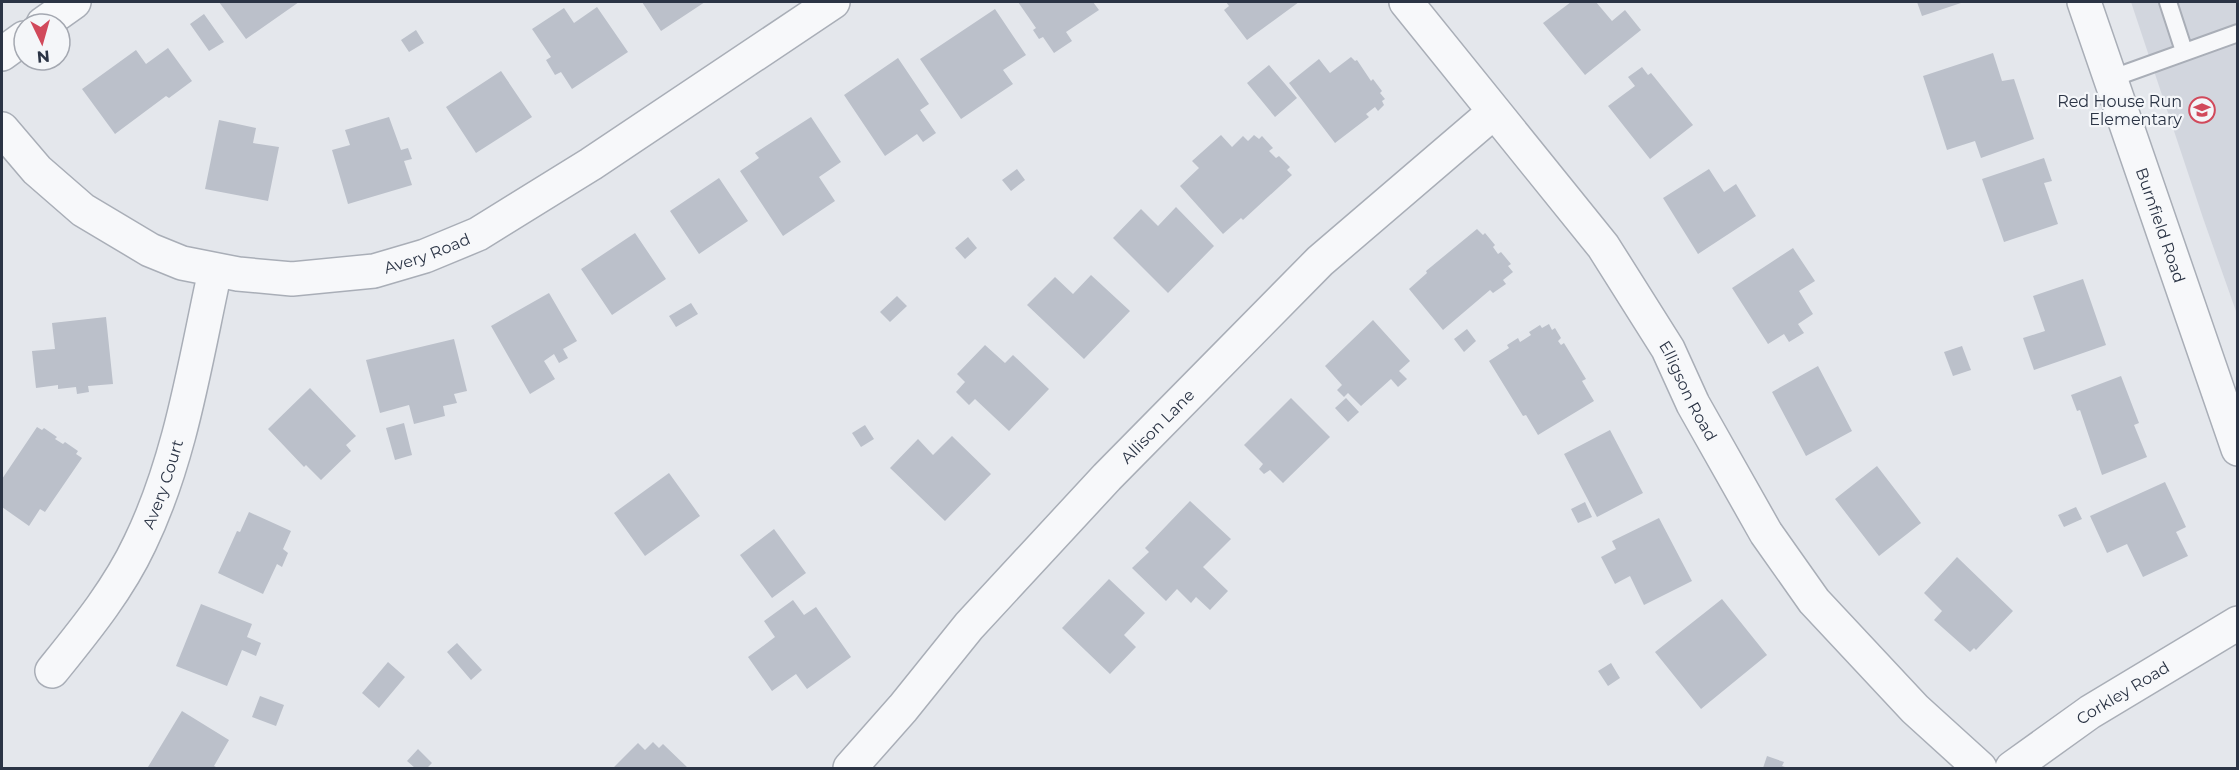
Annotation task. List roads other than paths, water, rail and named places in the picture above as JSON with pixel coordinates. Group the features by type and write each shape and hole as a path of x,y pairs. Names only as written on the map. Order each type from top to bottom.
{"street":[{"path":"60,12 74,2"},
{"name":"Avery Road","path":"2,129 37,170 83,210 150,250 182,263 215,271 292,279 374,271 425,256 478,234 591,164 832,2"},
{"name":"Elligson Road","path":"1406,2 1603,246 1668,348 1693,404 1766,534 1814,602 1915,709 1980,768"},
{"name":"Burnfield Road","path":"2084,2 2238,449"},
{"name":"Allison Lane","path":"850,768 903,708 969,626 1115,468 1320,261 1494,112"},
{"name":"Avery Court","path":"52,670 116,588 140,545 157,506 172,461 215,271"},
{"name":"Corkley Road","path":"2012,768 2090,712 2238,623"}],"lane":[{"path":"2168,2 2184,51"},
{"path":"2110,79 2238,33"}],"place":[{"name":"Red House Run Elementary","path":"2202,110"}]}
